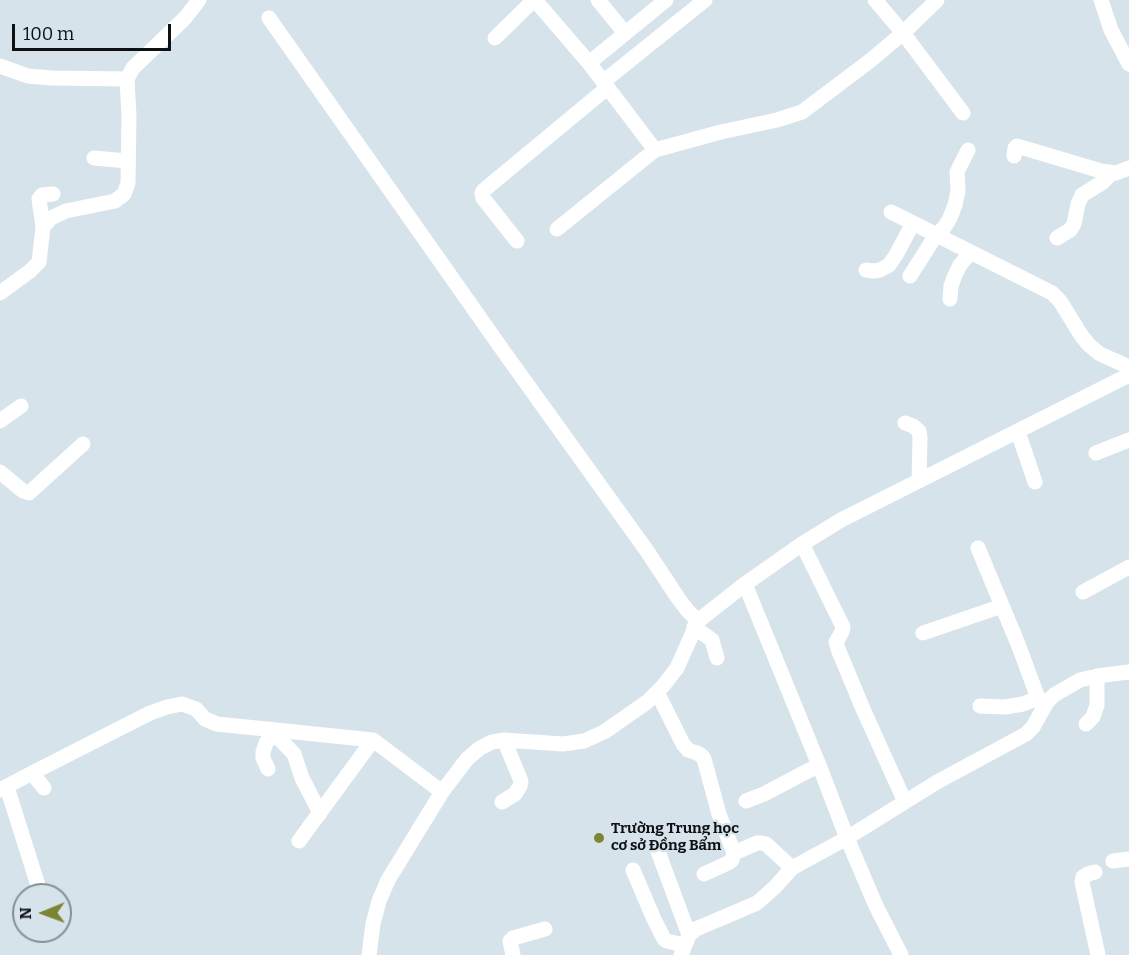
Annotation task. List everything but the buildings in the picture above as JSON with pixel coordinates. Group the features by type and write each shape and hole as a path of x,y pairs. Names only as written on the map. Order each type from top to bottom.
{"street":[{"path":"43,227 51,218 66,211 115,201 124,194 128,183 129,161 127,79 133,68 185,18 199,0"},
{"path":"495,38 534,0 589,63 655,150"},
{"path":"598,0 625,33"},
{"path":"589,63 666,0"},
{"path":"517,241 483,198 484,190 705,0"},
{"path":"875,0 903,33 963,113"},
{"path":"557,229 655,150 802,112 903,33 937,0"},
{"path":"1101,0 1111,30 1129,64"},
{"path":"269,18 647,551 696,624 712,640 717,657"},
{"path":"0,66 28,76 127,79"},
{"path":"1014,156 1015,148 1020,146 1076,165 1112,173"},
{"path":"910,276 936,235 951,218 958,191 957,172 968,150"},
{"path":"94,158 129,161"},
{"path":"1057,238 1070,230 1074,224 1082,195 1103,182 1112,173 1129,168"},
{"path":"0,293 39,262 43,227 39,199 42,195 53,194"},
{"path":"891,212 1052,293 1060,301 1089,345 1100,354 1129,367"},
{"path":"866,270 880,270 889,265 913,223"},
{"path":"950,299 955,275 971,252"},
{"path":"369,955 373,924 388,880 442,792 467,759 480,748 492,742 504,740 563,744 584,741 604,732 647,702 663,686 676,668 696,624 745,584 802,544 841,520 1129,375"},
{"path":"0,421 21,406"},
{"path":"905,423 919,431 919,481"},
{"path":"1018,432 1035,482"},
{"path":"1096,453 1129,440"},
{"path":"0,472 28,493 83,444"},
{"path":"802,544 843,627 836,642 838,649 905,802"},
{"path":"685,945 696,929 757,903 792,868 847,838 937,782 1026,734 1033,727 1042,700 978,548"},
{"path":"1083,592 1129,567"},
{"path":"745,584 847,838 876,906 901,955"},
{"path":"923,633 1002,606"},
{"path":"980,706 1005,707 1042,700 1080,680 1129,672"},
{"path":"1086,724 1093,717 1097,705 1097,676"},
{"path":"657,692 683,744 688,750 704,759 719,814 734,853 732,860 728,863 704,874"},
{"path":"37,883 3,789 150,713 166,707 182,704 196,709 205,719 217,724 373,740 442,792"},
{"path":"267,769 263,752 272,731"},
{"path":"272,731 294,754 302,778 320,813"},
{"path":"298,841 373,740"},
{"path":"502,802 515,794 520,786 504,740"},
{"path":"746,801 819,765"},
{"path":"32,773 44,788"},
{"path":"734,853 757,843 766,844 792,868"},
{"path":"656,846 685,945"},
{"path":"1113,861 1129,860"},
{"path":"633,870 664,939 685,945"},
{"path":"1095,872 1083,877 1082,882 1098,955"},
{"path":"513,955 510,941 513,938 545,929"}],"place":[{"name":"Trường Trung học cơ sở Đồng Bẩm","path":"599,838"}]}
